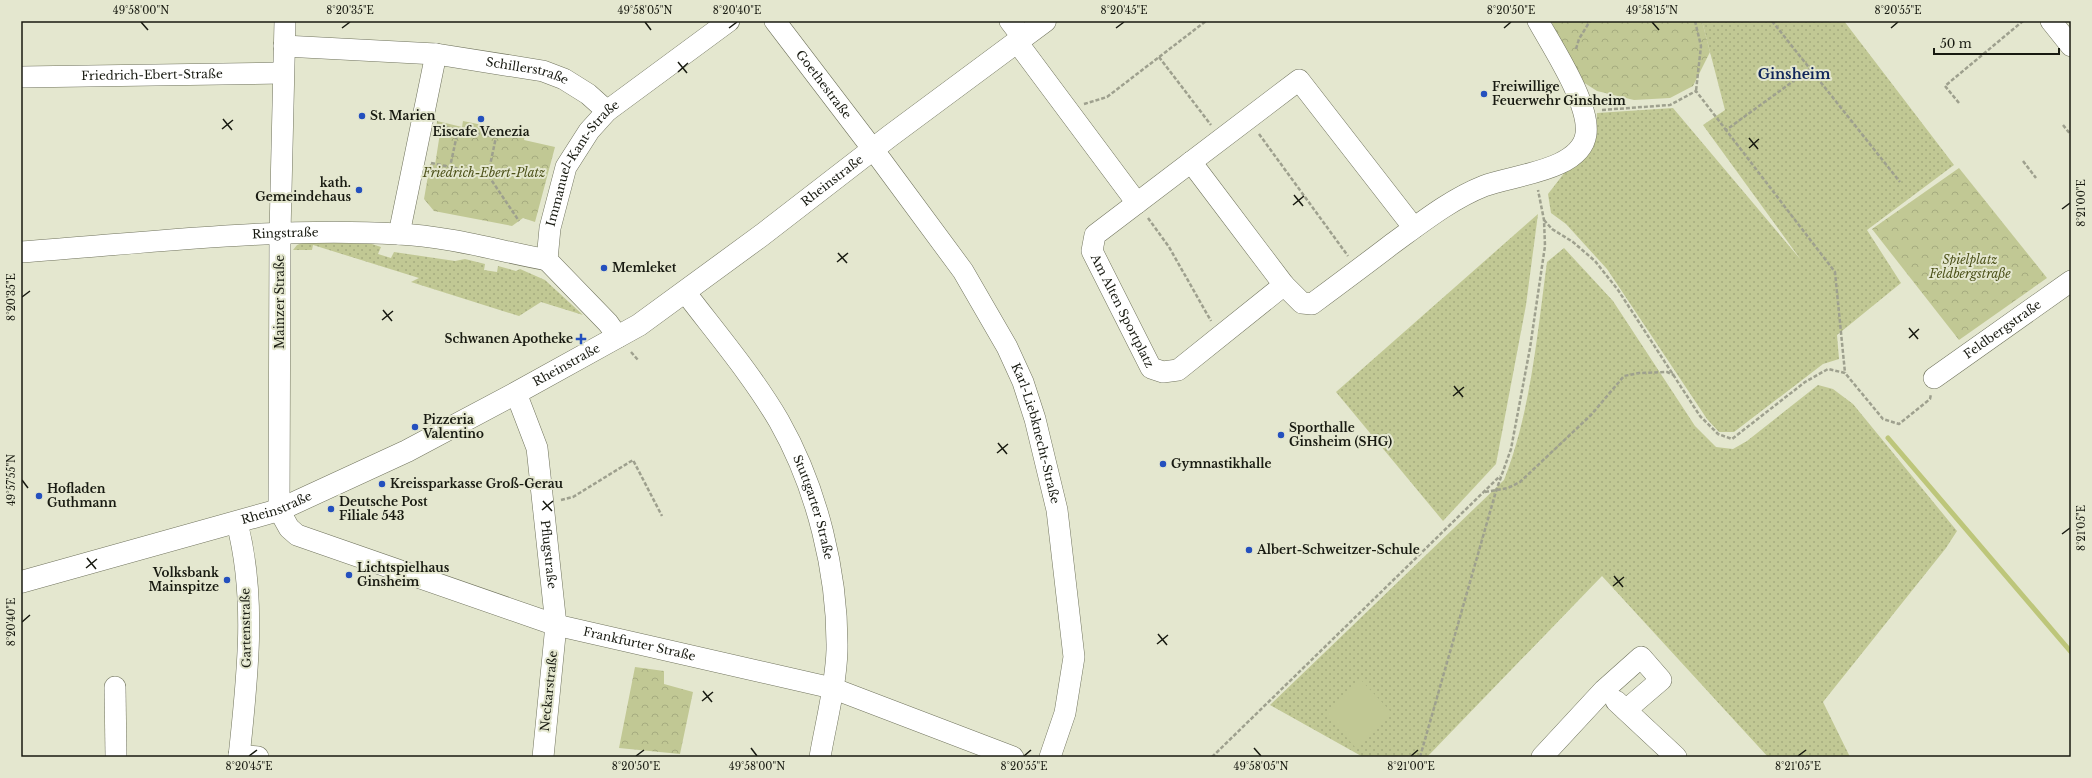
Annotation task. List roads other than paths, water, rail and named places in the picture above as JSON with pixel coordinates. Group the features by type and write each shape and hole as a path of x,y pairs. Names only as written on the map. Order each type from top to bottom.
{"main road":[{"name":"Rheinstraße","path":"21,582 237,523 279,510 407,451 516,393 624,345 685,292 873,149 1017,34 1045,21"}],"street":[{"name":"Mainzer Straße","path":"279,510 280,233 282,73 285,21"},
{"name":"Immanuel-Kant-Straße","path":"547,260 550,228 566,166 589,132 607,111 729,21"},
{"name":"Goethestraße","path":"775,21 873,149"},
{"path":"1191,162 1284,285 1302,303 1312,304 1414,228 1461,197 1503,180 1535,173 1559,164 1582,146 1586,133 1585,111 1538,21"},
{"path":"2051,21 2071,46"},
{"path":"1017,34 1074,117 1137,203"},
{"name":"Schillerstraße","path":"284,46 436,54 543,71 564,79 588,94 607,111"},
{"path":"399,234 436,54"},
{"name":"Friedrich-Ebert-Straße","path":"21,77 282,73"},
{"name":"Am Alten Sportplatz","path":"1284,285 1178,370 1163,372 1151,368 1092,251 1095,234 1299,80 1414,228"},
{"name":"Karl-Liebknecht-Straße","path":"873,149 963,271 1007,346 1023,382 1035,419 1058,517 1074,657 1065,713 1050,757"},
{"name":"Ringstraße","path":"21,252 280,233 399,234 444,240 547,260"},
{"path":"547,260 608,323 624,345"},
{"name":"Feldbergstraße","path":"1934,378 2071,281"},
{"name":"Stuttgarter Straße","path":"685,292 736,357 779,421 807,479 822,528 832,582 837,650 820,757"},
{"name":"Pflugstraße","path":"516,393 537,448 556,625"},
{"name":"Frankfurter Straße","path":"279,510 289,528 297,535 556,625 832,688 1013,757"},
{"name":"Gartenstraße","path":"237,523 243,548 249,654 245,756"},
{"name":"Neckarstraße","path":"543,757 556,625"},
{"path":"1542,757 1604,690 1641,658 1661,680 1626,710"},
{"path":"115,687 116,757"},
{"path":"1604,690 1676,757"}],"waterway":[{"path":"1888,438 2071,652"}],"place":[{"name":"Freiwillige Feuerwehr Ginsheim","path":"1484,94"},
{"name":"St. Marien","path":"362,116"},
{"name":"Eiscafe Venezia","path":"481,119"},
{"name":"kath. Gemeindehaus","path":"359,190"},
{"name":"Memleket","path":"604,268"},
{"name":"Schwanen Apotheke","path":"581,339"},
{"name":"Pizzeria Valentino","path":"415,427"},
{"name":"Sporthalle Ginsheim (SHG)","path":"1281,435"},
{"name":"Gymnastikhalle","path":"1163,464"},
{"name":"Kreissparkasse Groß-Gerau","path":"382,484"},
{"name":"Hofladen Guthmann","path":"39,496"},
{"name":"Deutsche Post Filiale 543","path":"331,509"},
{"name":"Albert-Schweitzer-Schule","path":"1249,550"},
{"name":"Lichtspielhaus Ginsheim","path":"349,575"},
{"name":"Volksbank Mainspitze","path":"227,580"}],"district":[{"name":"Ginsheim","path":"1794,74"}],"park label":[{"name":"Friedrich-Ebert-Platz","path":"484,173"},
{"name":"Spielplatz Feldbergstraße","path":"1970,267"}]}
